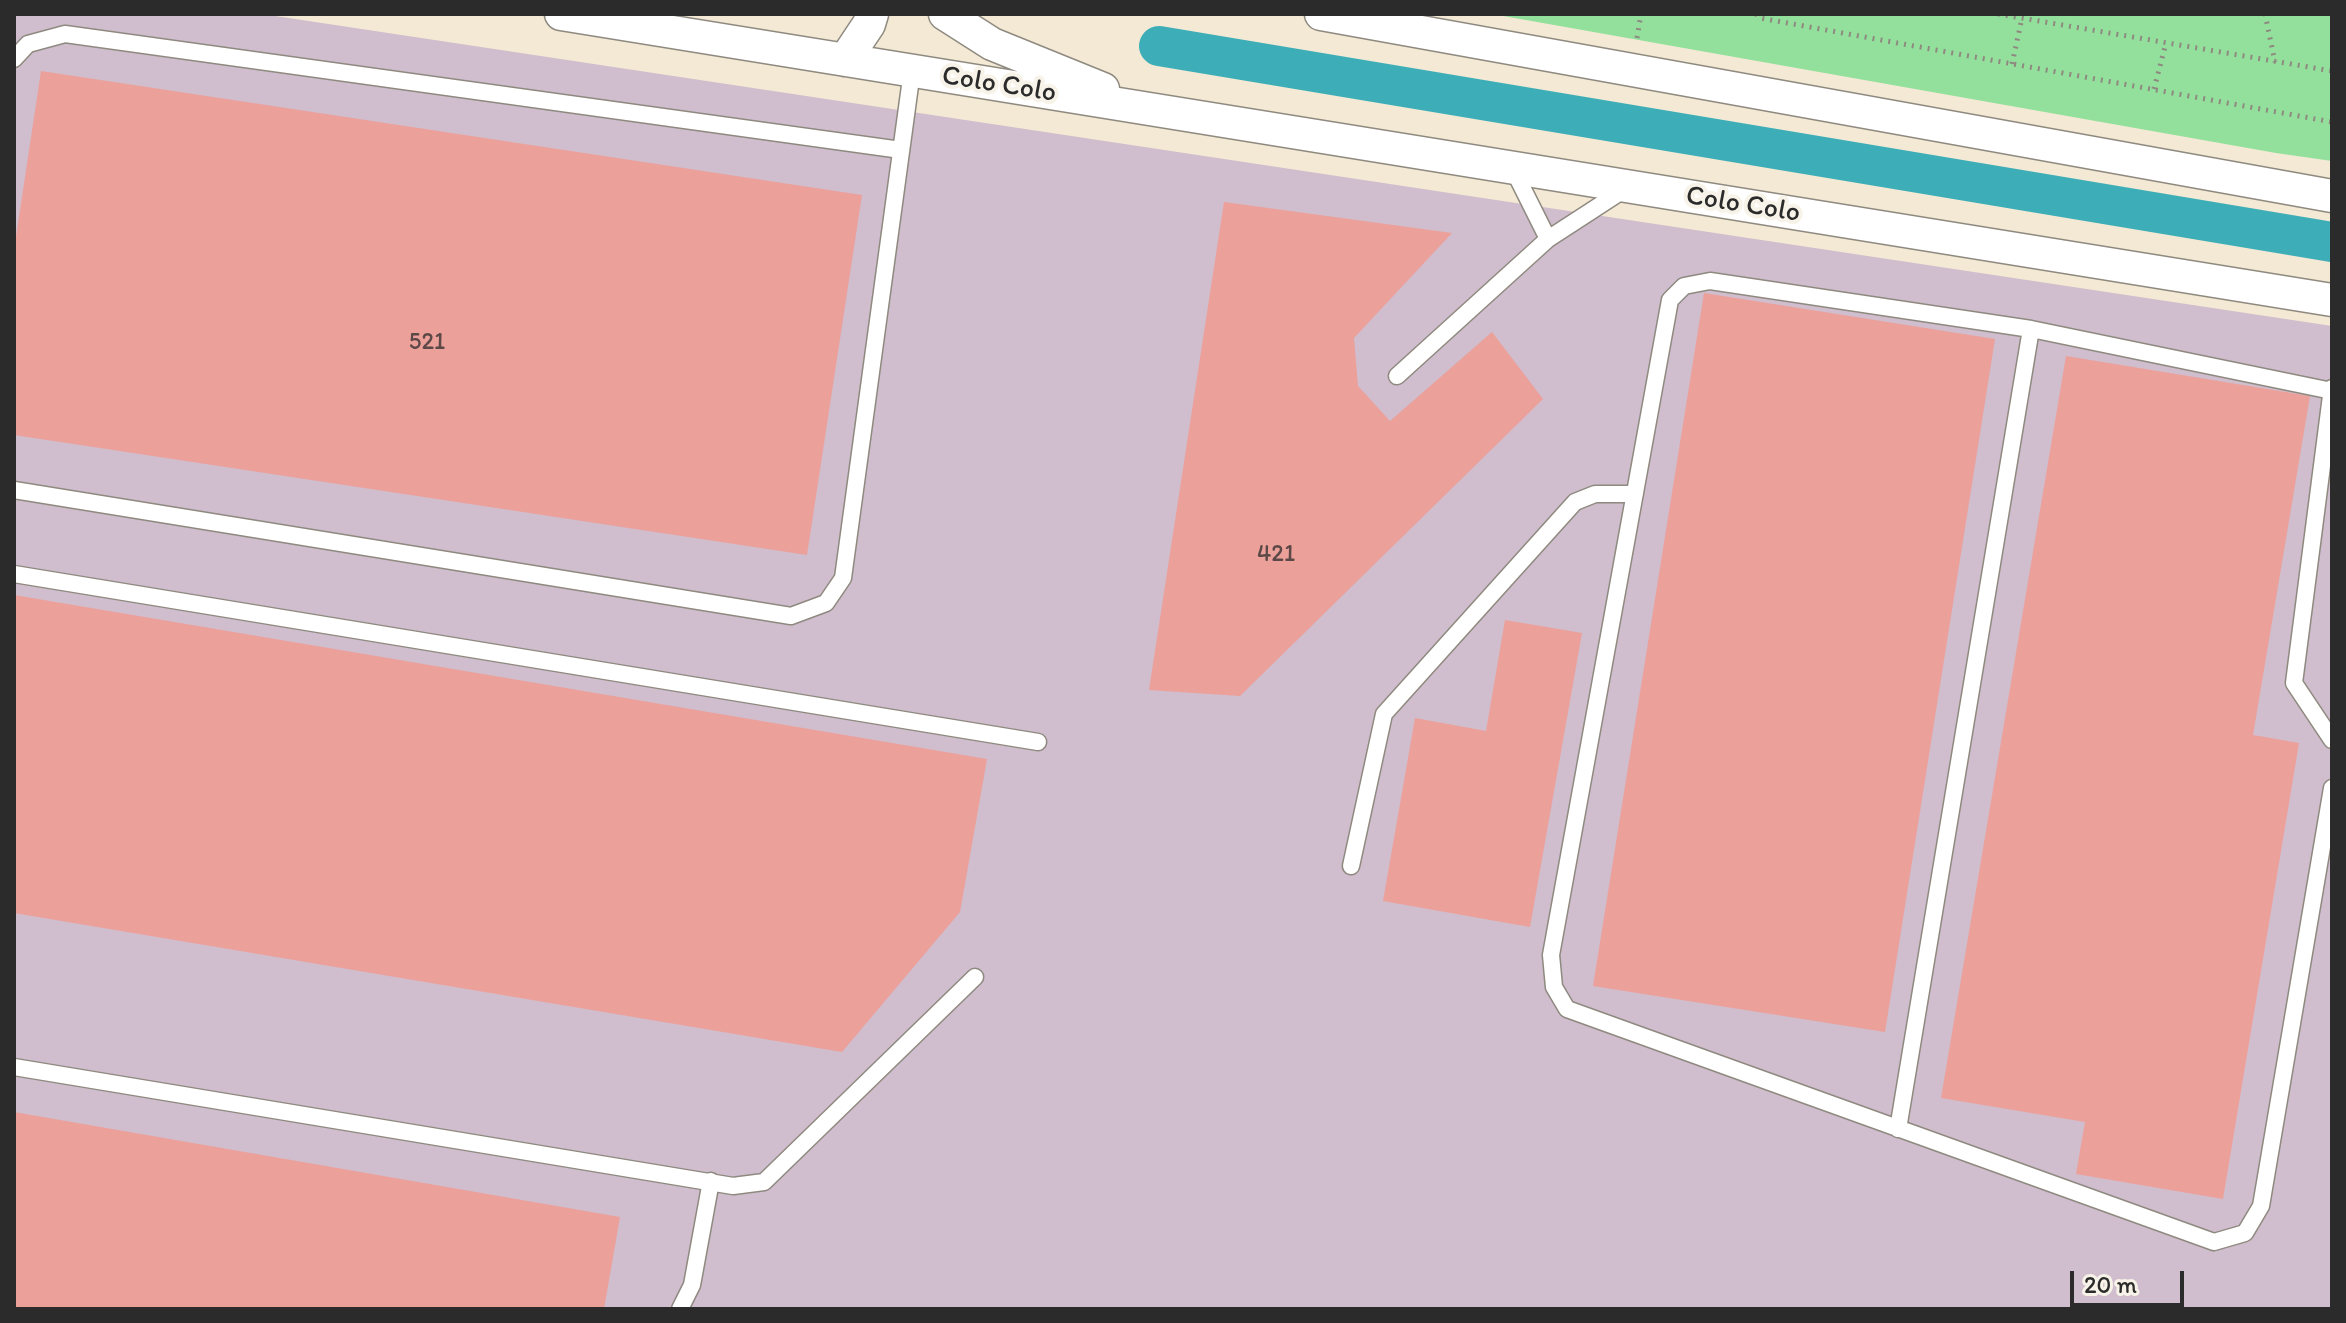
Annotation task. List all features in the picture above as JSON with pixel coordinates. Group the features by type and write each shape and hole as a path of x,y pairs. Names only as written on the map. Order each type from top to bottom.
{"street":[{"name":"Colo Colo","path":"561,14 2332,300"},
{"path":"845,60 869,24 872,14"},
{"name":"Colo Colo","path":"945,14 992,44 1154,110"},
{"path":"1321,14 2332,196"}],"lane":[{"path":"14,59 28,44 65,34 901,150"},
{"path":"14,490 791,616 826,603 843,578 912,71"},
{"path":"1512,167 1548,239"},
{"path":"1397,376 1548,239 1629,187"},
{"path":"2332,740 2294,683 2332,390 2031,329 1710,281 1684,286 1670,300 1551,955 1554,987 1567,1009 2214,1242 2245,1233 2261,1206 2332,788"},
{"path":"1898,1129 2031,329"},
{"path":"1351,866 1384,714 1575,502 1595,494 1635,494"},
{"path":"14,574 1038,742"},
{"path":"14,1067 733,1186 764,1182 975,977"},
{"path":"680,1309 692,1285 711,1181"}],"path":[{"path":"1756,14 1760,18 2332,122"},
{"path":"1998,14 2332,71"},
{"path":"2265,14 2275,62"},
{"path":"2012,64 2022,18"},
{"path":"2154,89 2166,43"}],"shaded area":[{"path":"14,14 262,14 2332,326 2332,1309 14,1309"}],"green space":[{"path":"1492,14 2332,14 2332,161 2276,153"}],"building":[{"path":"41,71 862,195 807,555 14,435 14,250"},
{"path":"1224,202 1452,233 1354,338 1358,386 1390,421 1492,332 1543,399 1240,696 1149,690"},
{"path":"1704,293 1995,339 1885,1032 1593,986"},
{"path":"2066,356 2310,396 2253,735 2299,743 2223,1199 2076,1174 2085,1122 1941,1098"},
{"path":"14,595 987,759 960,912 842,1052 14,913"},
{"path":"1505,620 1582,633 1530,927 1383,901 1415,718 1486,731"},
{"path":"14,1112 620,1217 604,1309 14,1309"}],"waterway":[{"path":"1159,46 2332,242"}]}
